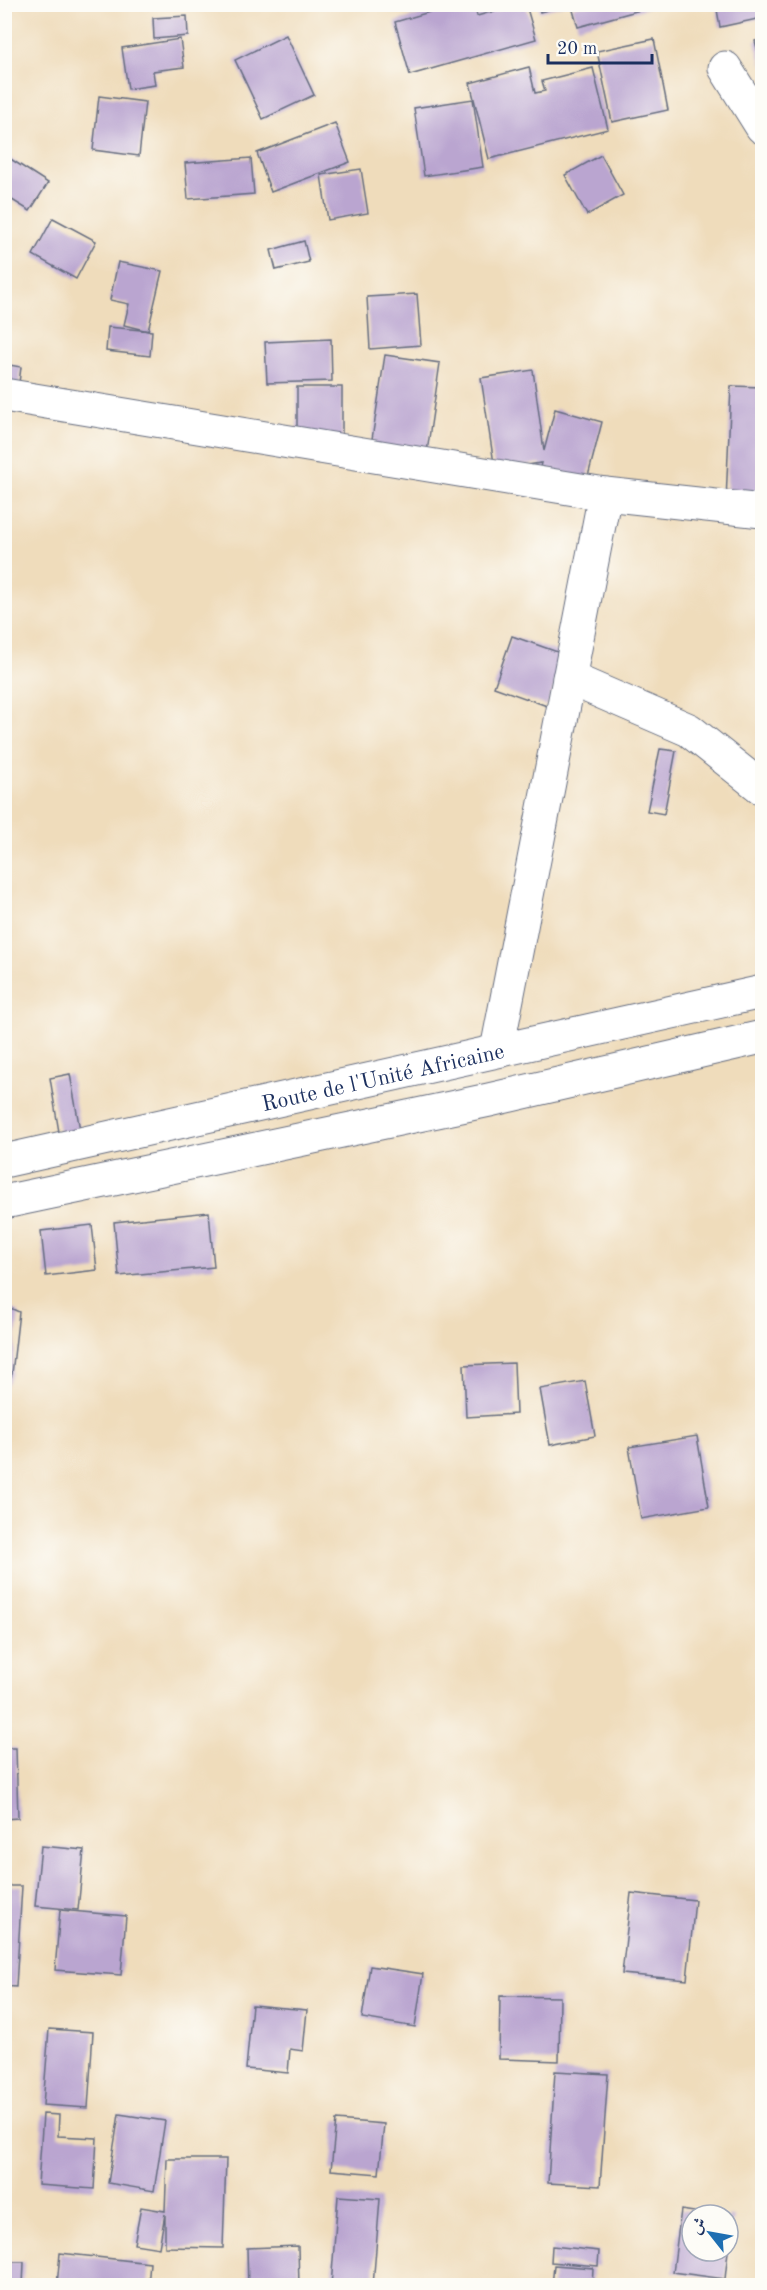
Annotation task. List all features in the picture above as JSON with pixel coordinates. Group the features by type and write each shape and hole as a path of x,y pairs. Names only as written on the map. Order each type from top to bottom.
{"street":[{"path":"725,68 762,127"},
{"path":"4,395 605,494 762,511"},
{"path":"497,1050 605,494"},
{"path":"569,678 689,730 762,788"},
{"name":"Route de l'Unité Africaine","path":"4,1161 762,992"},
{"name":"Route de l'Unité Africaine","path":"4,1202 489,1100 762,1037"}],"building":[{"path":"457,4 474,4 477,16 516,5 526,5 536,39 410,75 395,22"},
{"path":"538,4 565,4 565,5 540,12"},
{"path":"716,4 762,4 762,18 720,27"},
{"path":"658,5 578,27 572,7"},
{"path":"187,16 188,36 154,39 153,18"},
{"path":"286,35 314,95 263,119 235,60"},
{"path":"180,39 184,67 153,71 155,85 128,89 122,48"},
{"path":"654,39 668,110 612,122 597,51"},
{"path":"762,39 762,66 755,41"},
{"path":"529,67 535,93 545,91 542,81 593,68 608,129 489,159 470,83"},
{"path":"99,96 145,102 139,156 93,150"},
{"path":"473,99 483,167 424,176 414,108"},
{"path":"335,123 350,162 271,192 257,153"},
{"path":"601,155 623,195 587,215 565,175"},
{"path":"9,158 48,183 30,211 4,195 4,165"},
{"path":"251,158 254,194 188,199 185,163"},
{"path":"361,169 368,213 328,220 321,175"},
{"path":"53,218 96,241 76,279 33,255"},
{"path":"304,241 309,262 276,270 271,250"},
{"path":"118,262 162,271 148,331 124,325 129,304 110,300"},
{"path":"417,294 421,345 370,349 367,297"},
{"path":"108,327 152,331 150,356 106,351"},
{"path":"331,339 332,381 267,383 265,342"},
{"path":"385,355 440,363 426,459 370,452"},
{"path":"4,364 21,367 18,391 4,389"},
{"path":"533,370 544,451 555,409 602,422 586,484 539,472 541,463 495,470 481,378"},
{"path":"731,386 762,387 762,502 726,501"},
{"path":"297,387 342,387 342,442 297,442"},
{"path":"512,636 566,655 547,706 494,687"},
{"path":"660,749 676,751 664,814 647,811"},
{"path":"70,1074 82,1141 61,1144 50,1078"},
{"path":"209,1212 214,1267 119,1276 114,1222"},
{"path":"92,1225 97,1270 46,1276 41,1231"},
{"path":"4,1305 19,1312 12,1374 4,1391"},
{"path":"514,1363 516,1414 466,1417 464,1365"},
{"path":"585,1381 595,1436 550,1445 540,1389"},
{"path":"697,1436 709,1507 641,1519 629,1447"},
{"path":"4,1748 16,1748 18,1818 4,1819"},
{"path":"41,1846 84,1850 78,1910 35,1906"},
{"path":"4,1886 22,1886 16,1987 4,1986"},
{"path":"631,1893 695,1900 687,1980 622,1974"},
{"path":"60,1910 126,1916 121,1975 55,1970"},
{"path":"370,1966 423,1974 415,2027 362,2018"},
{"path":"500,1996 560,1997 559,2061 499,2059"},
{"path":"252,2005 307,2010 303,2051 290,2049 288,2073 246,2069"},
{"path":"49,2029 93,2032 88,2108 43,2105"},
{"path":"555,2071 608,2074 600,2186 548,2183"},
{"path":"43,2114 59,2115 58,2136 97,2138 94,2189 38,2185"},
{"path":"119,2114 165,2121 154,2191 108,2183"},
{"path":"336,2120 384,2124 379,2174 331,2170"},
{"path":"167,2159 226,2159 223,2248 165,2247 165,2214 159,2248 134,2244 141,2207 165,2211"},
{"path":"338,2196 380,2199 373,2286 331,2286"},
{"path":"680,2218 680,2263 727,2263 725,2279 673,2272"},
{"path":"298,2246 299,2286 248,2286 247,2248"},
{"path":"552,2246 599,2251 598,2266 551,2262"},
{"path":"60,2253 150,2263 148,2286 57,2286"},
{"path":"7,2262 24,2262 23,2286 4,2286 4,2282 7,2282"},
{"path":"554,2265 593,2268 592,2286 552,2286"}]}
